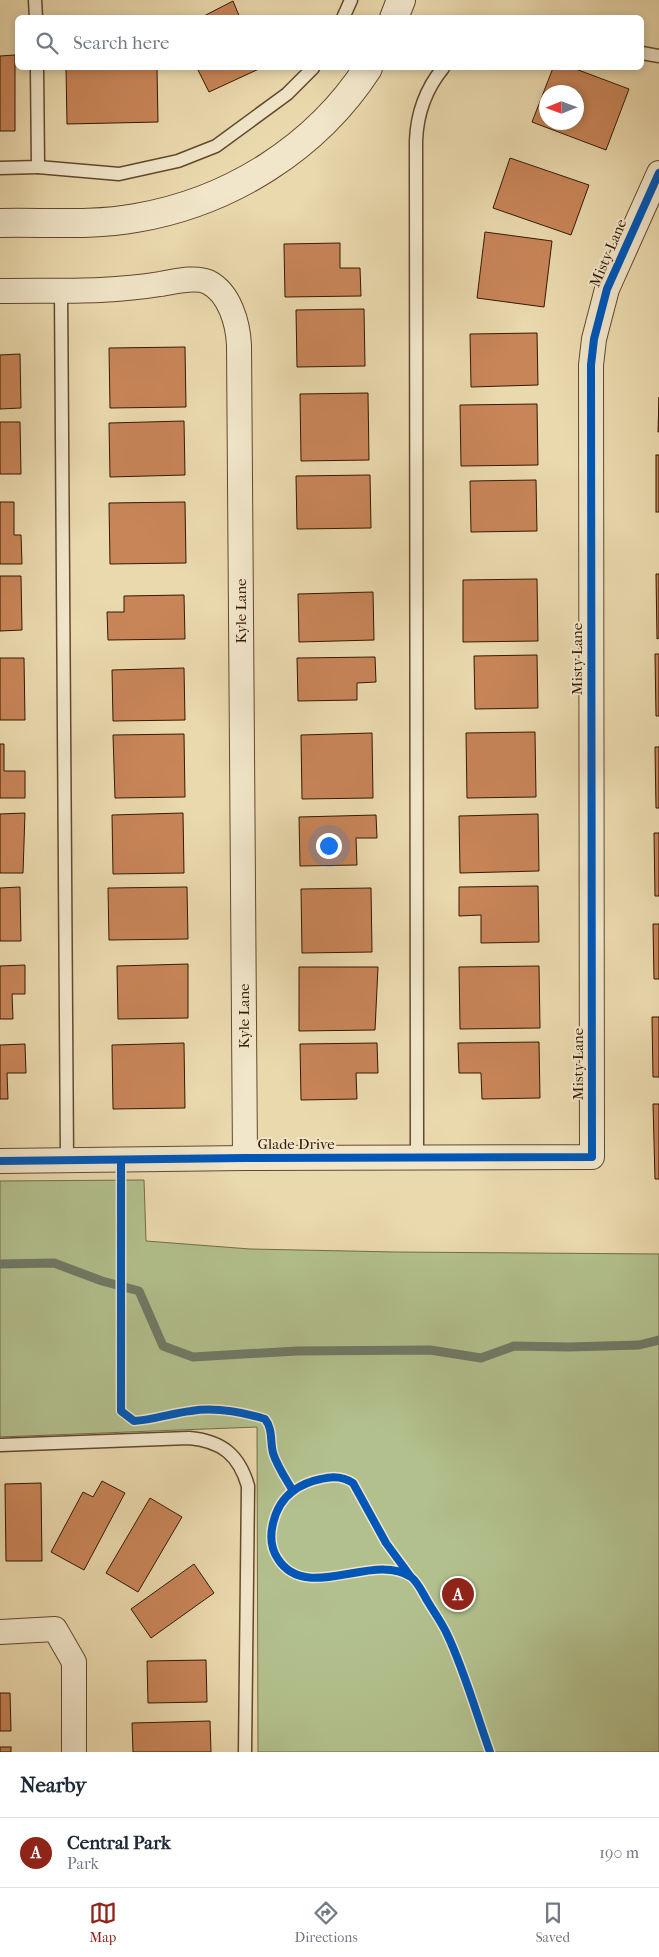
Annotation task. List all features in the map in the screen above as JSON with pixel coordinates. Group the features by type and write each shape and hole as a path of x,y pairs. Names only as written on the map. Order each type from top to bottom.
{"street":[{"path":"395,15 401,0"},
{"path":"0,223 110,221 135,218 163,212 214,196 266,169 315,131 336,110 367,70"},
{"name":"Misty Lane","path":"592,1157 591,365 596,330 607,289 659,173"},
{"name":"Kyle Lane","path":"0,291 125,288 200,280 215,287 234,316 238,332 245,1158"},
{"name":"Glade Drive","path":"0,1161 592,1157"},
{"path":"0,1632 55,1629 74,1662 74,1752"}],"lane":[{"path":"35,0 36,15"},
{"path":"344,15 351,0"},
{"path":"644,53 659,56"},
{"path":"37,70 38,168"},
{"path":"0,168 38,168 119,174 178,161 216,146 287,94 311,70"},
{"path":"418,1158 416,142 417,123 422,102 431,82 440,70"},
{"path":"61,290 67,1161"},
{"path":"0,1445 202,1439 222,1448 239,1463 248,1486 245,1752"}],"path":[{"path":"293,1491 280,1506 273,1523 273,1547 278,1559 285,1568 294,1574 304,1577 332,1577 373,1570 398,1572 411,1577 447,1633 464,1674 490,1752"}],"green space":[{"path":"144,1180 146,1241 250,1249 659,1254 659,1752 258,1752 257,1427 0,1437 0,1181"}],"building":[{"path":"233,1 239,15 206,15"},
{"path":"15,55 15,131 0,131 0,56"},
{"path":"66,70 157,70 158,122 67,124"},
{"path":"198,70 257,70 209,92"},
{"path":"552,70 578,70 629,89 606,150 553,130 584,130 584,85 546,85"},
{"path":"539,104 539,125 532,122"},
{"path":"510,158 589,185 571,235 493,208"},
{"path":"485,232 552,241 544,307 477,298"},
{"path":"340,243 340,268 360,268 361,296 285,297 284,244"},
{"path":"364,309 365,366 297,367 296,310"},
{"path":"537,333 538,385 471,387 470,334"},
{"path":"185,347 186,407 110,408 109,348"},
{"path":"20,354 21,408 0,409 0,355"},
{"path":"368,393 369,460 301,461 300,394"},
{"path":"659,397 659,432 658,432"},
{"path":"537,404 538,465 461,466 460,405"},
{"path":"184,421 185,475 110,477 109,423"},
{"path":"0,422 20,422 21,474 0,474"},
{"path":"656,455 659,455 659,512 656,512"},
{"path":"370,475 371,528 297,529 296,476"},
{"path":"536,480 537,531 471,532 470,481"},
{"path":"0,502 14,502 14,535 21,535 22,564 0,564"},
{"path":"185,502 186,563 110,564 109,503"},
{"path":"656,574 659,574 659,638 657,639"},
{"path":"0,576 21,576 22,630 0,631"},
{"path":"537,579 538,641 463,642 463,580"},
{"path":"373,592 374,640 299,642 298,594"},
{"path":"184,595 185,639 108,640 107,612 124,612 124,596"},
{"path":"655,654 659,654 659,716 656,716"},
{"path":"537,655 538,708 475,709 474,656"},
{"path":"375,657 376,682 357,683 357,700 298,701 297,658"},
{"path":"0,658 24,658 25,720 0,720"},
{"path":"184,668 185,720 113,721 112,670"},
{"path":"535,732 536,797 467,798 466,733"},
{"path":"372,733 373,798 302,799 301,735"},
{"path":"184,734 185,797 115,798 113,735"},
{"path":"0,744 4,744 4,771 25,771 25,798 0,798"},
{"path":"655,747 659,747 659,808 656,808"},
{"path":"25,813 23,873 0,873 0,814"},
{"path":"183,813 184,873 113,874 112,815"},
{"path":"538,814 539,871 460,873 459,816"},
{"path":"376,815 377,838 356,838 357,865 300,866 299,817"},
{"path":"654,833 659,833 659,896 655,896"},
{"path":"538,886 539,942 481,943 481,915 459,916 459,887"},
{"path":"20,887 21,941 0,941 0,888"},
{"path":"187,887 188,939 109,940 108,888"},
{"path":"371,888 372,952 302,953 301,889"},
{"path":"653,924 659,924 659,979 654,979"},
{"path":"188,964 188,1018 118,1019 117,966"},
{"path":"25,965 25,994 12,994 13,1019 0,1019 0,966"},
{"path":"539,966 540,1028 460,1029 459,967"},
{"path":"299,967 378,967 375,1030 299,1031"},
{"path":"652,1017 659,1017 659,1077 653,1077"},
{"path":"539,1042 540,1098 482,1099 481,1073 459,1073 458,1043"},
{"path":"184,1043 185,1108 113,1109 112,1045"},
{"path":"377,1043 378,1073 356,1073 357,1099 301,1100 300,1044"},
{"path":"25,1044 26,1073 7,1073 8,1099 0,1099 0,1045"},
{"path":"653,1104 659,1104 659,1179 655,1179"},
{"path":"102,1481 125,1493 84,1570 51,1552 83,1492 93,1497"},
{"path":"41,1483 42,1561 6,1561 5,1484"},
{"path":"150,1498 182,1517 138,1592 106,1573"},
{"path":"194,1564 214,1593 151,1638 131,1609"},
{"path":"206,1660 207,1702 148,1703 147,1661"},
{"path":"0,1693 10,1693 11,1731 0,1731"},
{"path":"210,1721 211,1752 133,1752 132,1723"},
{"path":"0,1747 11,1747 11,1752 0,1752"}],"waterway":[{"path":"0,1264 54,1263 102,1281 139,1291 163,1346 193,1357 297,1351 430,1350 481,1358 514,1346 639,1345 659,1340"}],"cycle path":[{"path":"0,1161 592,1157 591,365 594,339 607,289 659,173"},
{"path":"121,1160 121,1411 134,1421 200,1410 238,1412 265,1419 268,1423 275,1458 293,1491"},
{"path":"411,1577 386,1543 353,1483 349,1481 333,1477 306,1483 286,1497 276,1513 272,1532 274,1551 278,1559 290,1572 306,1577 323,1578 378,1570 396,1571 414,1579 443,1626 453,1648 490,1752"}],"place":[{"name":"Central Park","path":"458,1594"}]}
